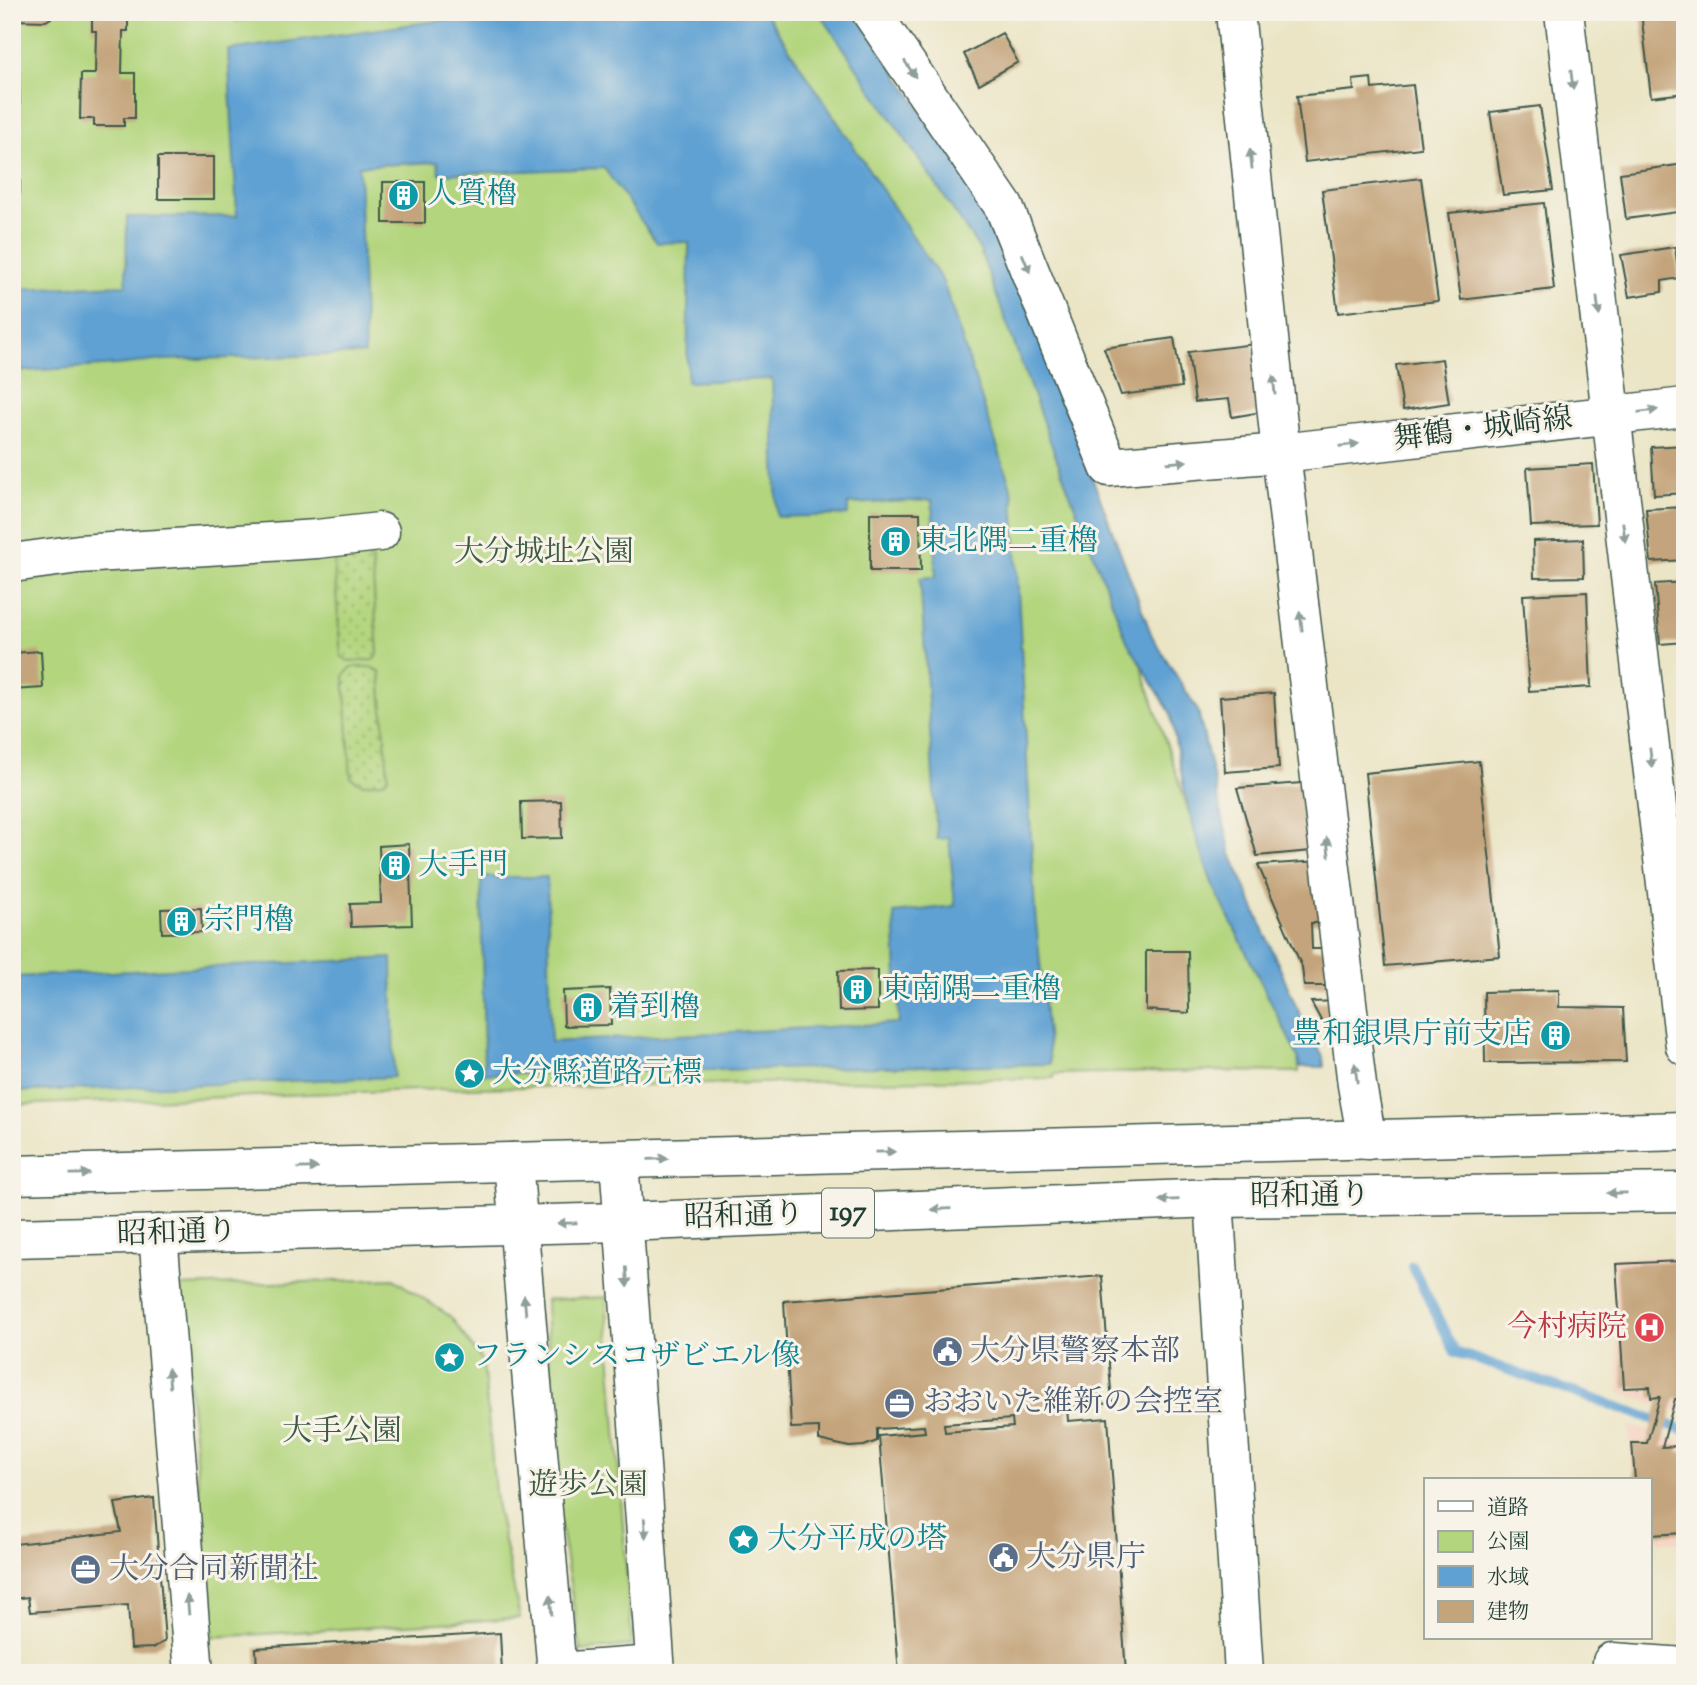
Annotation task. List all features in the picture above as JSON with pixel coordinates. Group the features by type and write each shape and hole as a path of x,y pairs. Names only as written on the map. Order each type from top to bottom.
{"main road":[{"name":"舞鶴・城崎線","path":"871,12 1004,207 1109,467 1281,453 1685,407"},
{"path":"1235,12 1281,453 1357,1085 1367,1140"},
{"path":"1564,12 1685,1046"},
{"path":"12,563 79,554 317,538 380,531"},
{"name":"昭和通り","path":"12,1175 1685,1131"},
{"path":"513,1162 557,1672 655,1669 619,1160"},
{"name":"昭和通り","path":"12,1238 623,1222 1214,1198 1685,1192"},
{"path":"1214,1198 1244,1673"},
{"path":"158,1234 194,1673"},
{"path":"1612,1662 1685,1667"}],"shaded area":[{"name":"今村病院","path":"1612,1257 1684,1257 1685,1413 1620,1393"},
{"name":"今村病院","path":"1629,1425 1685,1443 1685,1543 1652,1540 1652,1478 1633,1478"}],"green space":[{"name":"大分城址公園","path":"12,12 233,12 236,21 287,12 846,12 999,230 1212,883 1299,1057 1299,1072 1054,1074 1054,1078 471,1088 12,1105"},
{"path":"364,552 372,561 378,654 373,660 349,661 341,656 334,563 342,554"},
{"path":"352,667 371,667 380,672 388,777 383,782 362,784 351,778 344,675"},
{"name":"大手公園","path":"394,1279 451,1317 483,1362 496,1502 520,1618 213,1637 180,1286"},
{"name":"遊歩公園","path":"606,1297 632,1645 581,1651 556,1498 546,1300"}],"water":[{"path":"501,12 765,12 943,282 1013,494 1035,911 1050,1064 484,1074 481,877 547,877 551,1042 899,1023 894,913 955,906 949,838 937,839 920,578 936,577 932,500 848,504 848,515 777,517 772,379 687,382 689,242 657,243 604,168 439,174 438,162 359,166 365,354 164,360 12,372 12,289 126,285 127,217 237,216 228,50"},
{"path":"819,12 855,12 995,220 1152,636 1198,711 1231,854 1296,1006 1323,1057 1324,1067 1299,1066 1298,1057 1212,883 1196,837 1170,712 1127,641 979,248"},
{"path":"392,958 394,1077 12,1092 12,977"}],"building":[{"path":"12,12 51,12 51,18 46,21 12,20"},
{"path":"92,12 128,12 128,31 123,31 122,73 135,73 135,118 124,118 124,126 94,126 94,119 80,119 81,74 95,74 96,31 92,31"},
{"path":"1641,12 1685,12 1685,93 1651,97"},
{"path":"1002,33 1018,62 979,84 964,54"},
{"path":"12,69 19,69 20,117 12,117"},
{"path":"1371,78 1372,89 1413,85 1421,148 1305,162 1297,96 1354,90 1353,80"},
{"path":"1540,106 1553,190 1503,195 1490,112"},
{"path":"158,157 214,157 214,199 158,199"},
{"path":"1685,164 1685,211 1626,219 1620,173"},
{"path":"12,178 20,178 20,193 12,193"},
{"path":"1421,178 1438,301 1338,313 1322,190"},
{"name":"人質櫓","path":"383,182 425,182 425,223 383,223"},
{"path":"1544,203 1554,289 1461,300 1449,213"},
{"path":"1675,247 1679,278 1662,281 1662,292 1629,297 1621,255"},
{"path":"1174,338 1182,387 1121,395 1104,348"},
{"path":"1254,344 1262,412 1232,417 1229,399 1195,402 1188,352"},
{"path":"1442,359 1449,403 1403,410 1396,365"},
{"path":"1685,445 1685,493 1654,495 1651,447"},
{"path":"1593,464 1597,524 1531,526 1527,468"},
{"path":"1685,507 1685,560 1651,562 1646,509"},
{"name":"東北隅二重櫓","path":"870,513 920,513 921,571 870,571"},
{"path":"1583,539 1584,577 1534,578 1533,541"},
{"path":"1685,582 1685,642 1660,644 1655,584"},
{"path":"1587,592 1591,687 1529,691 1523,595"},
{"path":"41,651 43,688 12,690 12,653"},
{"path":"1274,693 1279,768 1225,772 1220,697"},
{"path":"1479,761 1500,956 1385,966 1365,773"},
{"path":"1316,782 1322,850 1257,856 1237,788"},
{"path":"561,801 562,838 522,839 521,802"},
{"name":"大手門","path":"409,844 412,925 351,927 350,904 381,903 379,846"},
{"path":"1320,861 1323,923 1311,923 1312,949 1326,949 1328,986 1304,986 1302,967 1258,865"},
{"name":"宗門櫓","path":"201,908 202,932 162,933 161,909"},
{"path":"1146,951 1188,951 1189,1013 1146,1010"},
{"name":"東南隅二重櫓","path":"878,970 878,1010 839,1011 838,971"},
{"name":"着到櫓","path":"610,989 611,1025 564,1026 563,991"},
{"name":"豊和銀県庁前支店","path":"1559,990 1559,1007 1623,1008 1626,1062 1485,1063 1484,992"},
{"path":"1340,1001 1337,1050 1311,1002"},
{"name":"今村病院","path":"1680,1261 1685,1331 1685,1399 1675,1399 1662,1447 1678,1446 1679,1452 1685,1452 1685,1533 1652,1535 1652,1478 1635,1478 1632,1443 1647,1443 1660,1397 1651,1398 1650,1387 1624,1388 1616,1264"},
{"name":"大分県庁","path":"1102,1276 1112,1403 1067,1407 1068,1421 1108,1418 1126,1673 1052,1673 1051,1669 1005,1673 899,1673 879,1436 925,1432 924,1426 877,1429 877,1441 864,1446 849,1447 819,1440 819,1427 791,1428 784,1301","holes":["1012,1419 1013,1427 945,1432 944,1424"]},
{"name":"大分合同新聞社","path":"154,1498 165,1641 153,1648 131,1649 128,1605 30,1612 28,1597 12,1599 12,1534 15,1544 121,1532 115,1503"},
{"path":"500,1633 502,1673 257,1673 256,1648"}],"waterway":[{"path":"1412,1266 1455,1352 1685,1430"}],"place":[{"name":"人質櫓","path":"404,195"},
{"name":"東北隅二重櫓","path":"895,542"},
{"name":"大手門","path":"395,866"},
{"name":"宗門櫓","path":"181,921"},
{"name":"東南隅二重櫓","path":"858,990"},
{"name":"着到櫓","path":"587,1008"},
{"name":"豊和銀県庁前支店","path":"1555,1035"},
{"name":"大分縣道路元標","path":"469,1074"},
{"name":"今村病院","path":"1650,1328"},
{"name":"大分県警察本部","path":"947,1352"},
{"name":"フランシスコザビエル像","path":"449,1357"},
{"name":"おおいた維新の会控室","path":"900,1403"},
{"name":"大分平成の塔","path":"744,1540"},
{"name":"大分県庁","path":"1003,1558"},
{"name":"大分合同新聞社","path":"86,1570"}]}
